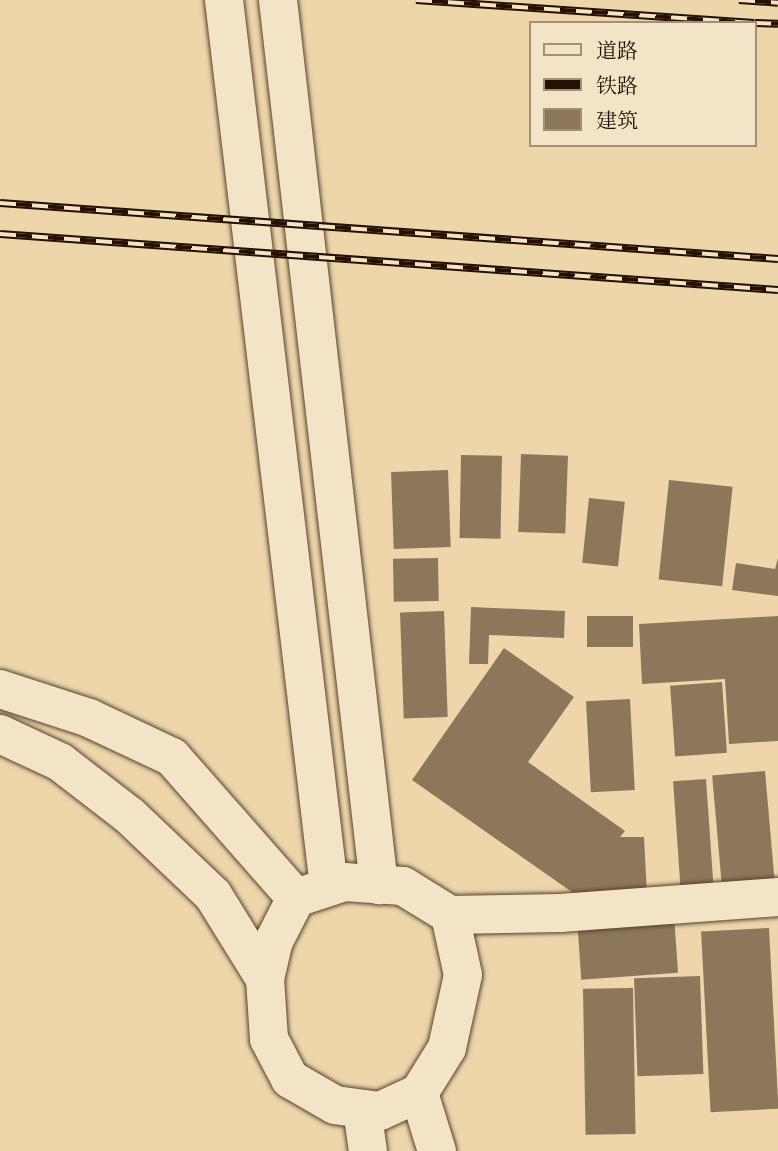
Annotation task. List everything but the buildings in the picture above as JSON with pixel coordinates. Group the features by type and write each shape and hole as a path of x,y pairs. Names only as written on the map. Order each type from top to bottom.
{"street":[{"path":"224,0 312,893"},
{"path":"278,0 379,885"},
{"path":"0,689 89,718 172,757 312,893"},
{"path":"0,734 60,762 130,816 213,895 265,979"},
{"path":"450,915 463,975 447,1048 419,1093 380,1111 335,1105 289,1079 269,1039 265,979 274,941 312,893 344,881 403,886 450,915 560,913 778,897"},
{"path":"419,1093 437,1151"},
{"path":"362,1109 368,1151"}],"railway":[{"path":"416,0 725,21"},
{"path":"739,0 778,3"},
{"path":"757,23 778,24"},
{"path":"0,203 778,259"},
{"path":"0,234 778,290"}]}
